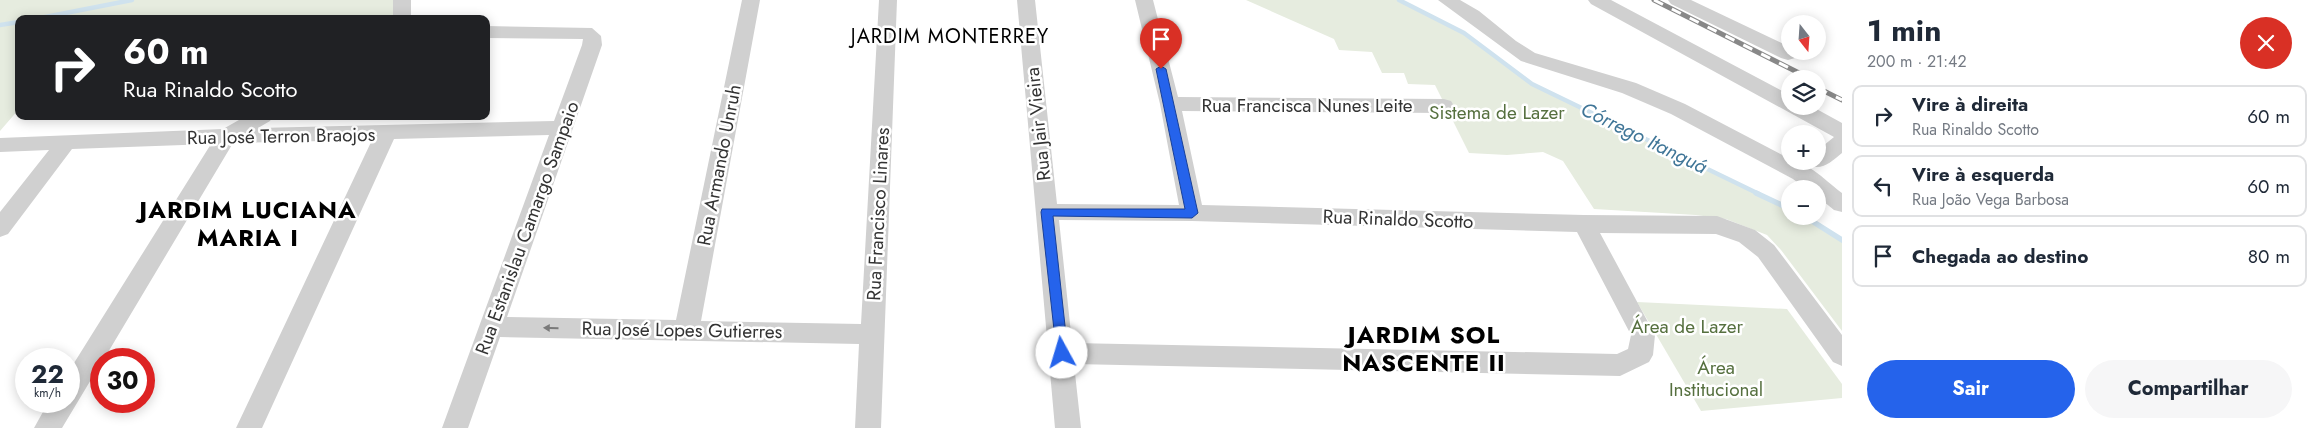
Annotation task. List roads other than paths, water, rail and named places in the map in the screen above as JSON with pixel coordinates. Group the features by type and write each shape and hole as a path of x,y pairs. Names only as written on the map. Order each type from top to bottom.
{"street":[{"path":"402,0 402,15"},
{"name":"Rua Armando Unruh","path":"687,329 751,0"},
{"name":"Rua Francisco Linares","path":"868,428 888,0"},
{"name":"Rua Jair Vieira","path":"1026,0 1068,428"},
{"path":"1144,0 1170,104 1192,213"},
{"path":"1447,0 1472,14 1528,57 1629,88 1781,152"},
{"path":"1597,0 1781,99"},
{"path":"1677,0 1781,51"},
{"name":"Rua Estanislau Camargo Sampaio","path":"455,428 592,45 592,36 585,32 490,32"},
{"name":"Rua Francisca Nunes Leite","path":"1170,104 1444,106"},
{"path":"1811,115 1842,132"},
{"path":"80,375 227,136 256,120"},
{"name":"Rua José Terron Braojos","path":"0,145 227,136 563,128"},
{"path":"249,428 386,133"},
{"path":"1826,154 1842,142"},
{"path":"0,228 66,143"},
{"path":"1816,170 1842,204"},
{"name":"Rua Rinaldo Scotto","path":"1046,212 1192,213 1584,224 1717,225 1747,236 1766,251 1842,355"},
{"path":"1062,353 1620,365 1640,355 1644,335 1584,224"},
{"name":"Rua José Lopes Gutierres","path":"492,327 687,329 872,334"},
{"path":"48,428 57,413"}],"waterway":[{"path":"55,15 132,0"},
{"name":"Córrego Itanguá","path":"1399,0 1464,33 1532,84 1759,194"},
{"path":"0,25 15,23"},
{"name":"Córrego Itanguá","path":"1756,193 1781,205"},
{"name":"Córrego Itanguá","path":"1818,225 1842,240"}],"railway":[{"path":"1654,0 1793,70"},
{"path":"1826,92 1842,100"}],"district":[{"name":"JARDIM MONTERREY","path":"950,36"},
{"name":"JARDIM LUCIANA MARIA I","path":"248,223"},
{"name":"JARDIM SOL NASCENTE II","path":"1424,348"}],"park label":[{"name":"Sistema de Lazer","path":"1497,112"},
{"name":"Área de Lazer","path":"1687,326"},
{"name":"Área Institucional","path":"1716,378"}]}
